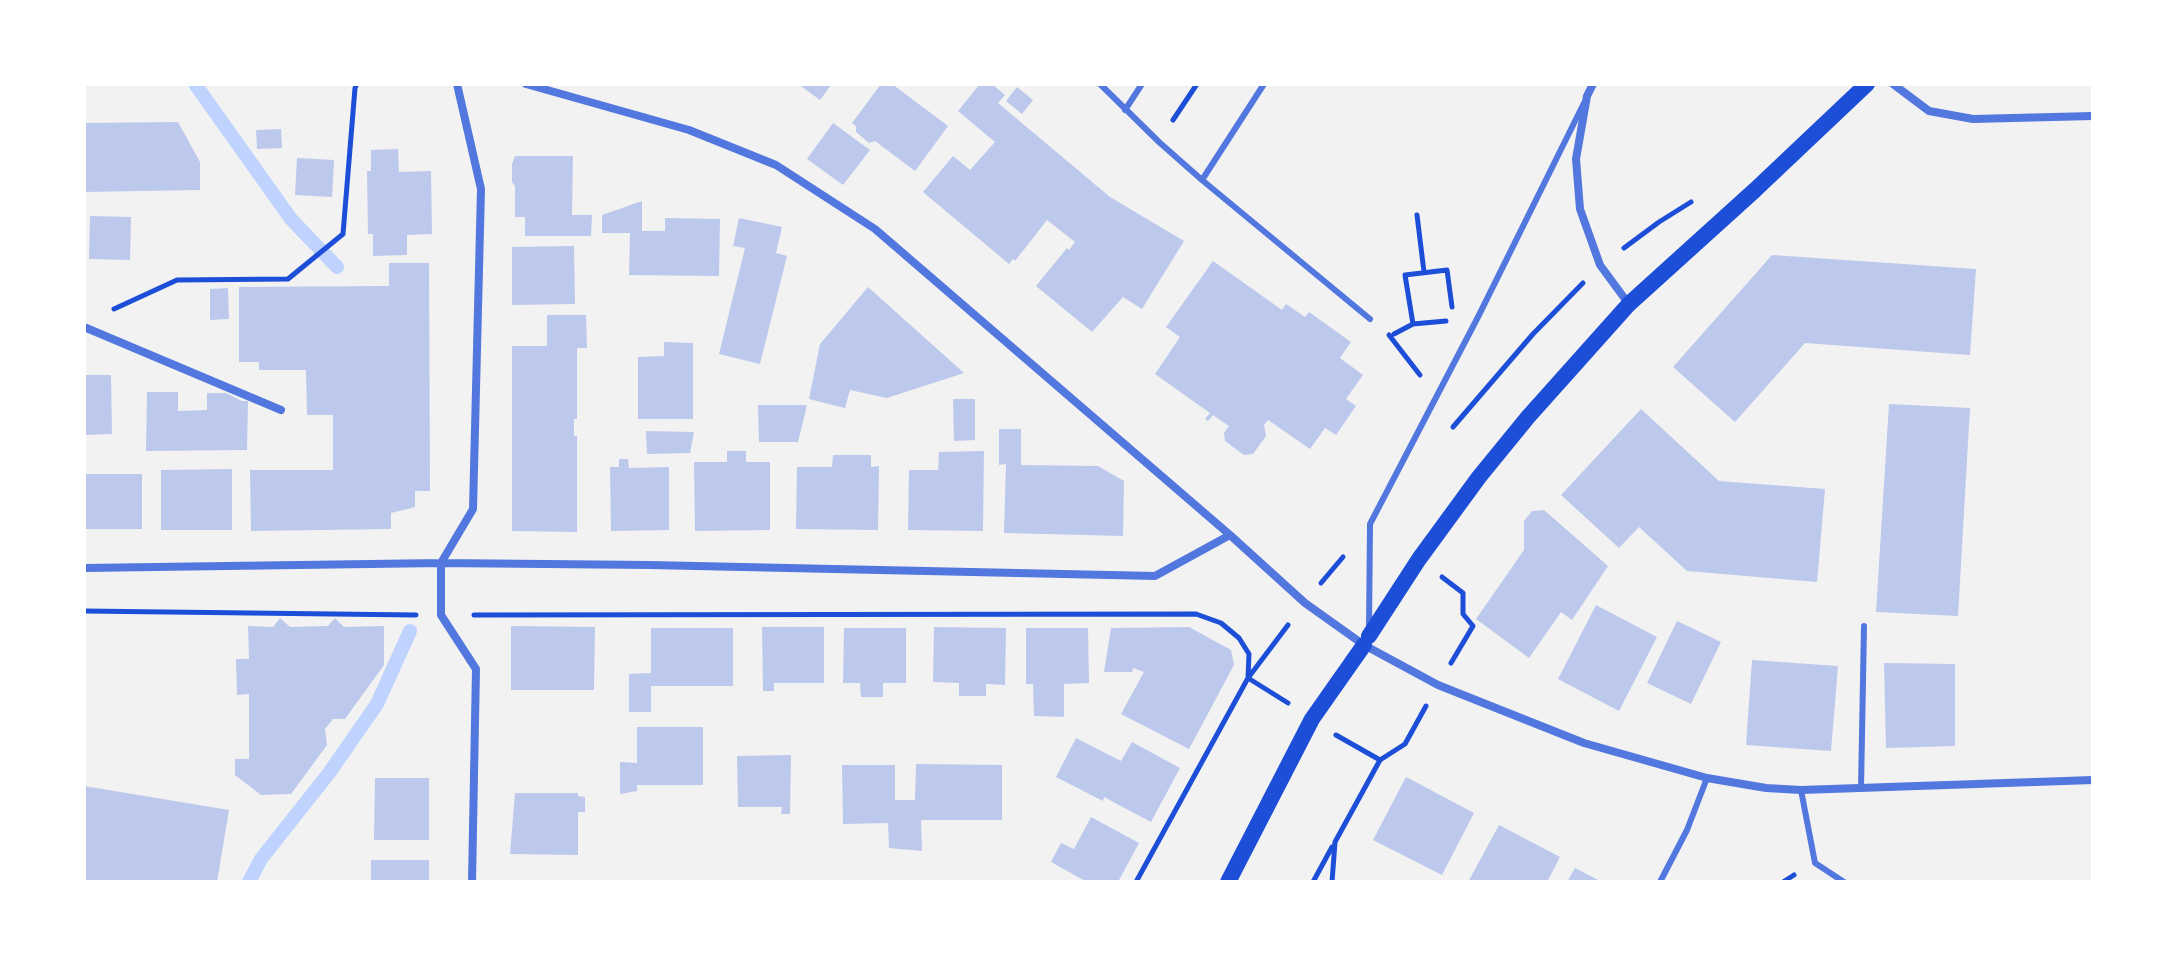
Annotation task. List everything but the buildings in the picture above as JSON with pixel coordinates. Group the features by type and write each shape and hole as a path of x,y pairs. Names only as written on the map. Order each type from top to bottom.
{"main road":[{"path":"1228,882 1312,719 1419,559 1479,477 1629,304 1867,84"}],"street":[{"path":"457,84 481,189 473,509 441,563 441,615 476,669 472,882"},
{"path":"526,84 689,130 776,165 875,229 1305,603 1438,685 1584,743 1707,778 1766,788 1801,790 2093,780"},
{"path":"1593,84 1587,96 1576,159 1580,209 1600,265 1629,304"},
{"path":"1893,84 1929,111 1973,119 2093,116"},
{"path":"84,327 281,410"},
{"path":"84,568 441,563 1155,576 1230,535"}],"lane":[{"path":"1100,84 1202,180 1370,319"},
{"path":"1125,110 1142,84"},
{"path":"1202,180 1264,84"},
{"path":"1366,640 1370,524 1478,317 1587,96"},
{"path":"1861,788 1864,626"},
{"path":"1660,882 1687,830 1707,778"},
{"path":"1801,790 1815,863 1844,882"}],"path":[{"path":"111,311 177,280 288,279 343,234 357,84"},
{"path":"1159,142 1197,84"},
{"path":"1417,215 1424,272"},
{"path":"1389,336 1413,324 1453,320 1447,270 1405,275 1413,324"},
{"path":"1370,319 1389,336 1437,396"},
{"path":"1313,882 1380,760 1405,744 1473,626 1463,614 1463,593 1419,559"},
{"path":"84,611 441,615 1196,614 1221,623 1239,638 1249,654 1248,678 1136,882"},
{"path":"1332,882 1335,842"}],"waterway":[{"path":"195,84 291,219 337,267"},
{"path":"249,882 261,859 329,773 377,704 410,631"}]}
